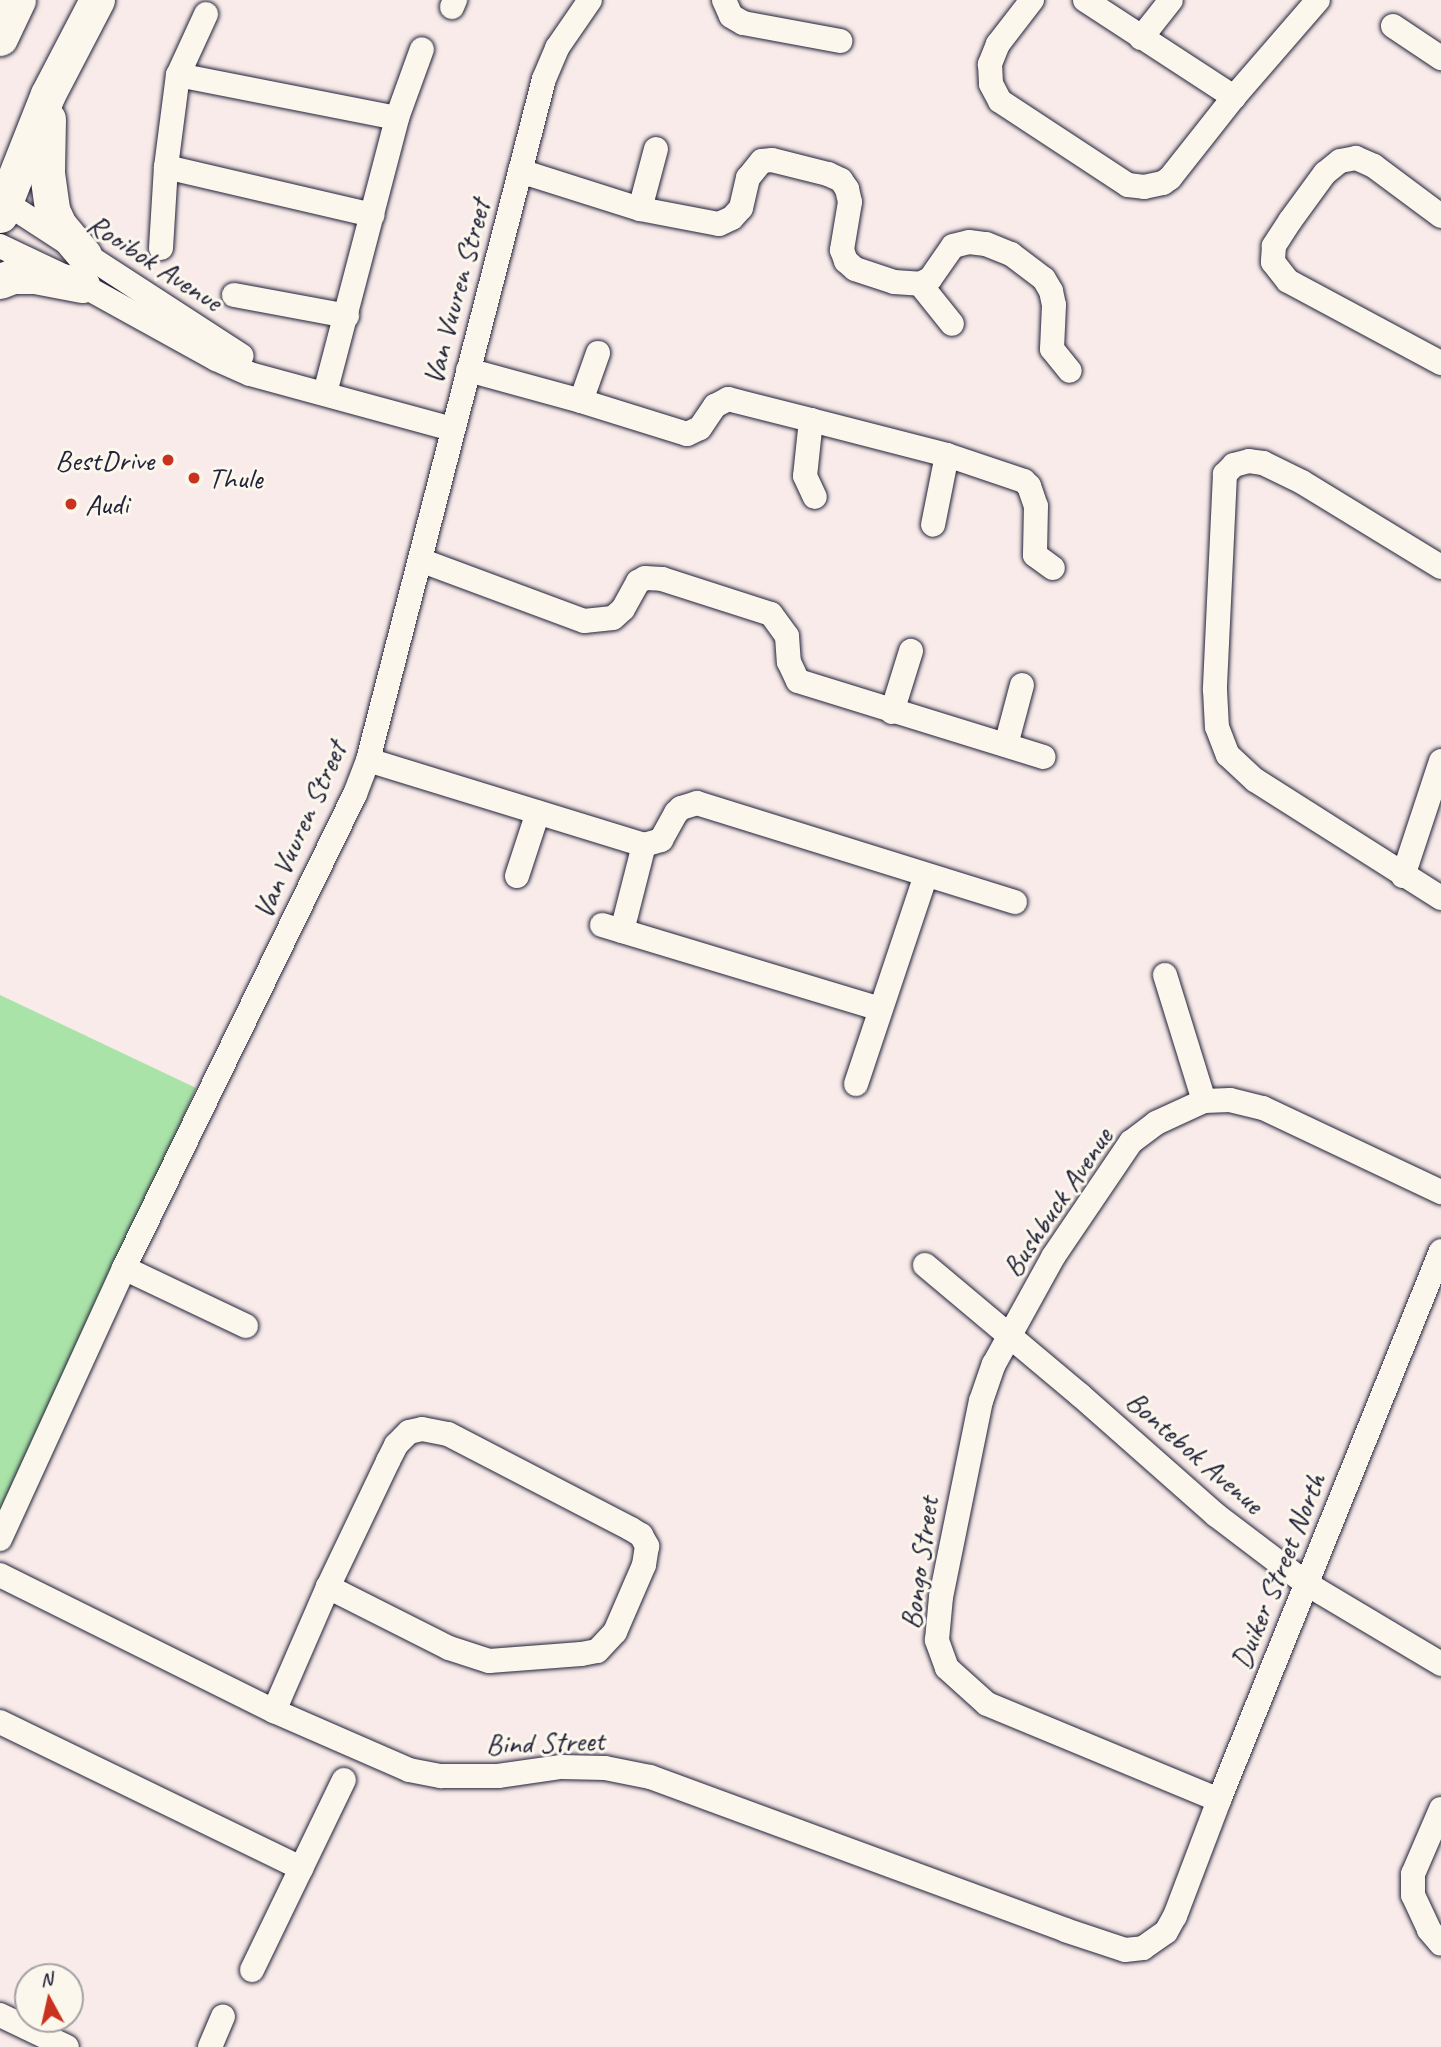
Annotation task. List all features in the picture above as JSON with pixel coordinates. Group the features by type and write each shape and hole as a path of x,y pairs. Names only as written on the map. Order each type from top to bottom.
{"main road":[{"path":"2,205 48,94 97,0"},
{"path":"0,281 13,276 83,270 50,202 47,173 48,94"}],"street":[{"name":"Van Vuuren Street","path":"0,1539 124,1268 339,830 368,760 520,170 550,64 590,0"},
{"path":"724,0 731,16 743,23 840,41"},
{"path":"1032,0 998,44 989,64 991,85 1000,101 1128,185 1152,187 1170,178 1234,97 1318,0"},
{"path":"1085,0 1234,97"},
{"path":"1141,38 1171,0"},
{"path":"161,248 166,167 178,75 206,14"},
{"path":"1393,26 1441,58"},
{"path":"325,393 397,118 422,50"},
{"path":"178,75 397,118"},
{"path":"640,209 656,149"},
{"path":"1441,216 1374,166 1356,158 1340,161 1325,173 1290,221 1274,246 1273,262 1288,281 1441,363"},
{"path":"520,170 640,209 719,225 732,218 741,208 748,178 762,161 772,160 828,174 841,180 847,189 850,202 842,250 846,261 855,269 870,276 920,284 930,279 953,246 969,242 986,244 1011,254 1044,279 1051,291 1054,304 1052,349 1070,371"},
{"path":"166,167 373,215"},
{"name":"Rooibok Avenue","path":"2,205 83,270 216,359 250,374 267,376 453,429"},
{"name":"Rooibok Avenue","path":"0,246 83,270"},
{"path":"920,284 952,324"},
{"path":"234,295 347,316"},
{"path":"581,401 598,352"},
{"path":"468,370 687,434 700,428 715,406 728,399 947,455 1024,481 1030,486 1036,506 1032,545 1035,555 1040,562 1053,568"},
{"path":"811,420 805,476 815,497"},
{"path":"933,525 947,455"},
{"path":"1441,567 1301,482 1263,463 1249,461 1234,465 1225,474 1215,690 1217,727 1228,755 1255,780 1403,877 1441,898"},
{"path":"420,560 584,621 613,618 623,609 638,582 645,578 674,583 771,614 780,622 787,636 789,662 798,681 1044,757"},
{"path":"892,712 911,651"},
{"path":"1006,745 1022,685"},
{"path":"368,760 645,845 666,836 672,819 681,808 697,803 1015,902"},
{"path":"1403,877 1441,761"},
{"path":"517,876 538,812"},
{"path":"645,845 612,928 880,1009"},
{"path":"856,1084 926,875"},
{"path":"1165,975 1204,1101"},
{"name":"Bushbuck Avenue","path":"1011,1336 1053,1256 1131,1142 1156,1123 1204,1101 1230,1100 1263,1108 1441,1192"},
{"name":"Duiker Street North","path":"1175,1916 1219,1800 1441,1251"},
{"name":"Bontebok Avenue","path":"925,1265 1011,1336 1216,1515 1307,1584 1441,1664"},
{"path":"124,1268 246,1326"},
{"name":"Bongo Street","path":"1011,1336 993,1364 981,1401 958,1502 941,1597 937,1640 947,1668 987,1704 1219,1800"},
{"path":"274,1711 328,1587 396,1446 409,1433 422,1429 448,1434 631,1529 641,1535 646,1546 644,1565 615,1632 597,1651 581,1654 489,1661 449,1648 328,1587"},
{"name":"Bind Street","path":"0,1576 274,1711 409,1770 441,1776 498,1776 562,1768 605,1768 650,1777 1125,1950 1153,1944 1166,1932 1175,1916"},
{"path":"0,1722 301,1868"},
{"path":"252,1970 344,1780"},
{"path":"1441,1808 1413,1874 1413,1895 1420,1913 1441,1944"},
{"path":"0,2015 67,2047"},
{"path":"209,2047 223,2017"}],"green space":[{"path":"0,995 196,1088 0,1538"}],"place":[{"name":"BestDrive","path":"168,460"},
{"name":"Thule","path":"194,478"},
{"name":"Audi","path":"71,504"}]}
